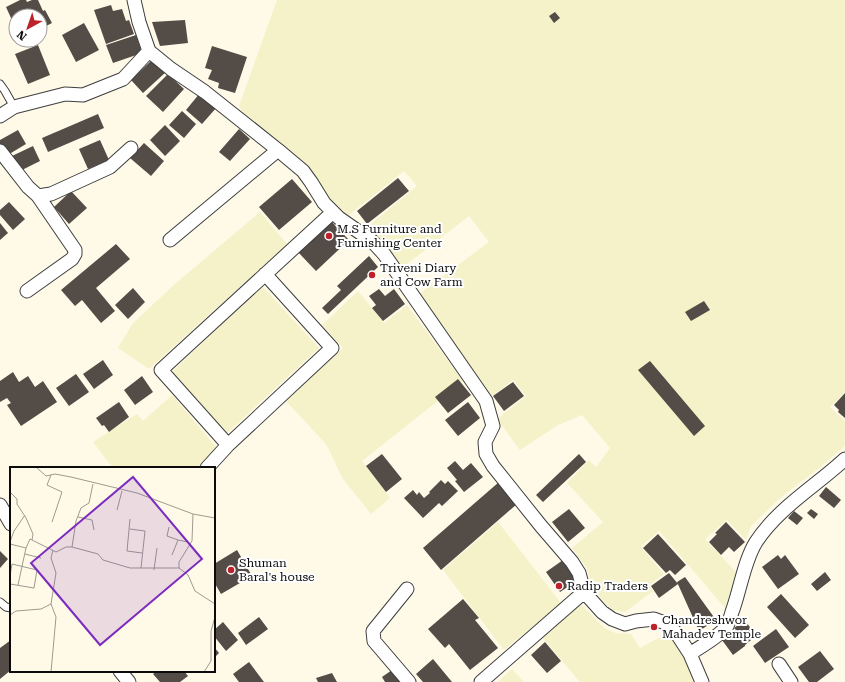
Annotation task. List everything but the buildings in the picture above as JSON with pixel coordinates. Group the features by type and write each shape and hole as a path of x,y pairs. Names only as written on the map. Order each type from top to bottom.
{"street":[{"path":"134,0 139,22 150,52 171,69 205,92 303,171 324,203 339,218 372,241 384,254 486,401 493,426 485,442 486,454 493,466 572,562 579,573 584,592 602,612 612,619 625,624 654,619 668,624 677,634 690,654 702,682"},
{"path":"0,116 14,107 66,94 83,95 123,79 150,52"},
{"path":"0,126 14,107"},
{"path":"38,196 51,194 110,167 131,148"},
{"path":"170,240 278,150"},
{"path":"0,151 28,187 38,196 75,250 75,254 72,259 27,291"},
{"path":"228,445 161,370 333,212"},
{"path":"208,467 228,445 332,348 265,274"},
{"path":"690,654 720,634 728,625 748,559 755,543 766,529 790,504 845,459"},
{"path":"0,505 10,522"},
{"path":"406,589 373,632 374,641 409,682"},
{"path":"481,682 584,592"},
{"path":"779,664 791,682"},
{"path":"121,672 129,682"}],"lane":[{"path":"0,84 14,107"},
{"path":"0,602 6,607 10,608"}],"shaded area":[{"path":"277,0 845,0 845,392 830,407 845,421 845,446 780,498 751,526 746,540 727,520 705,539 737,573 725,608 659,531 641,547 664,574 649,585 653,591 625,612 613,610 602,600 592,587 586,567 572,548 603,522 567,483 589,460 596,467 610,448 582,415 558,425 520,450 497,419 526,396 513,380 491,397 419,294 489,242 469,216 402,268 377,237 366,228 417,186 404,171 349,215 337,208 327,197 308,166 243,113 239,106"},
{"path":"260,212 287,244 149,369 118,348 133,323 176,283"},
{"path":"263,287 319,348 227,433 172,372"},
{"path":"358,291 384,323 407,305 463,381 362,461 390,498 371,514 343,479 326,444 286,401 343,348 322,325"},
{"path":"172,395 218,449 200,467 112,467 93,442 137,414 143,421"},
{"path":"498,522 561,603 504,650 443,570"},
{"path":"579,606 584,607 601,625 608,630 616,633 631,634 640,648 664,635 671,639 676,643 680,650 695,682 580,682 542,637"},
{"path":"512,669 524,682 498,682"}],"place":[{"name":"M.S Furniture and Furnishing Center","path":"329,236"},
{"name":"Triveni Diary and Cow Farm","path":"372,275"},
{"name":"Shuman Baral's house","path":"231,570"},
{"name":"Radip Traders","path":"559,586"},
{"name":"Chandreshwor Mahadev Temple","path":"654,627"}]}
